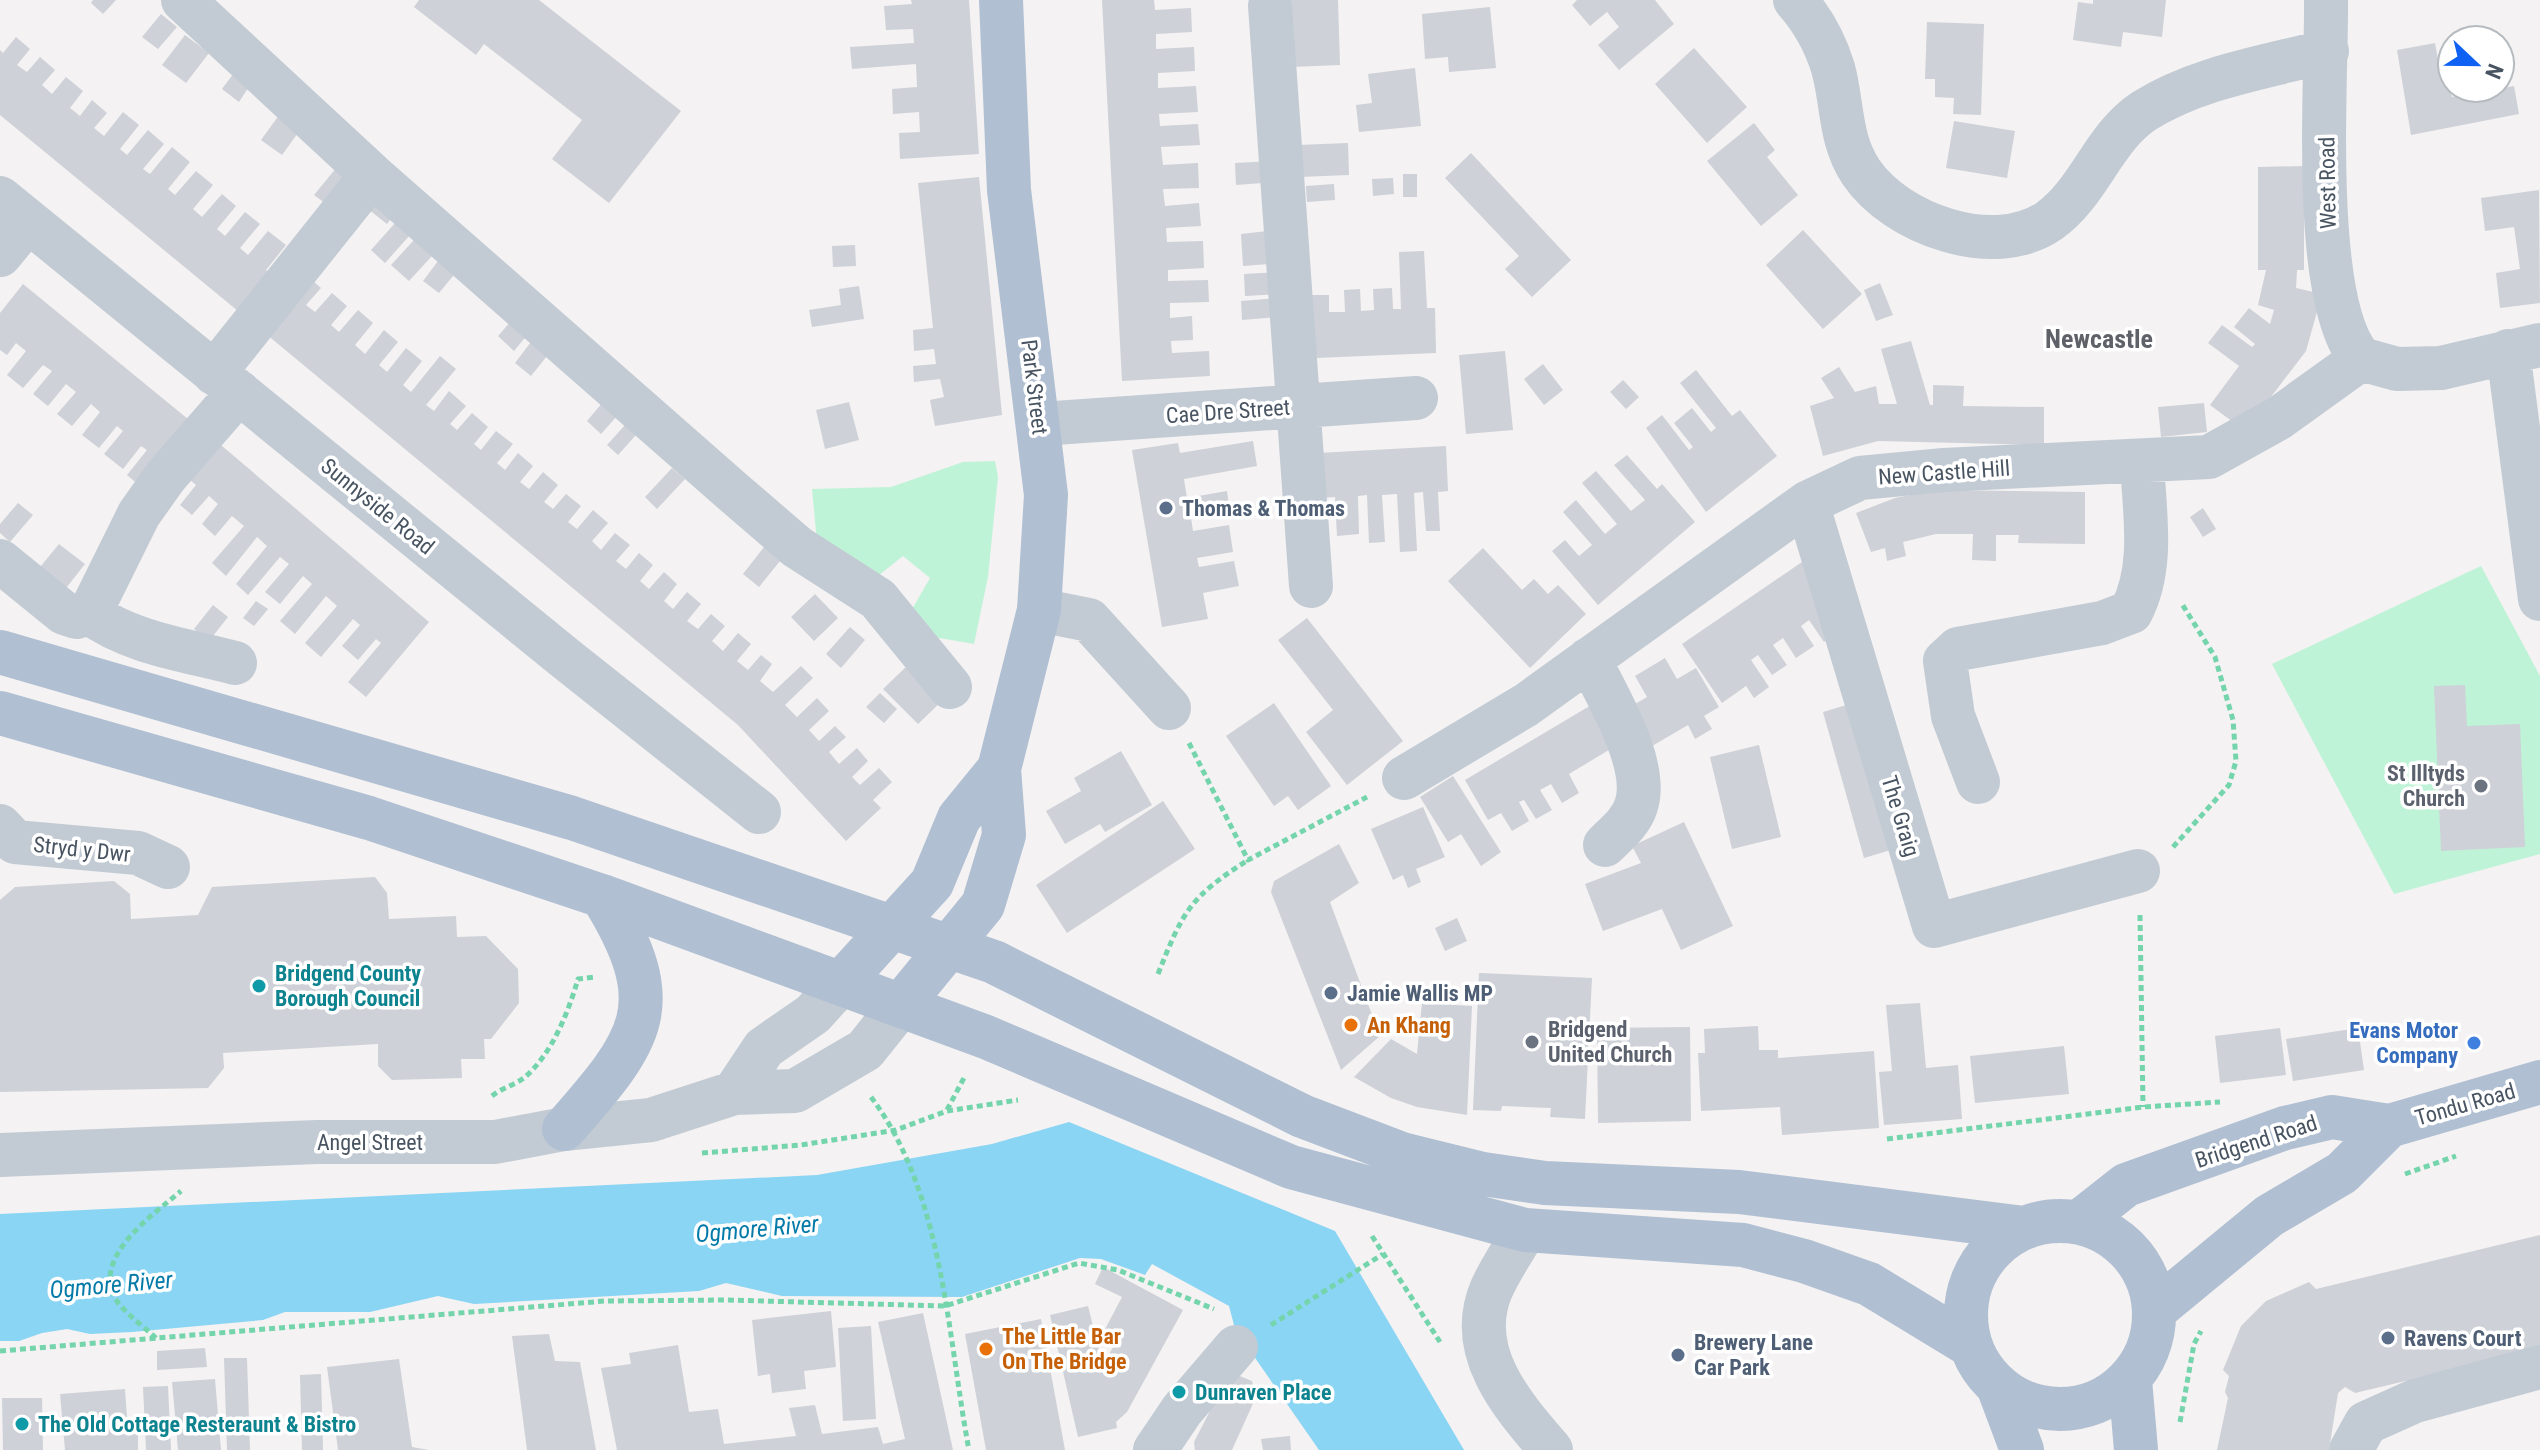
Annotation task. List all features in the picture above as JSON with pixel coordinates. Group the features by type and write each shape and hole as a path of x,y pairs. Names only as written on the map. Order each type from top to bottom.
{"main road":[{"name":"Park Street","path":"901,1005 983,905 1004,835 999,769 1039,610 1046,495 1040,424 1009,190 1001,0"},
{"path":"0,652 572,818 950,946 1021,975 1302,1116 1402,1154 1483,1174 1545,1183 1739,1192 2024,1228"},
{"path":"0,713 369,818 602,896 986,1037 1291,1167 1525,1230 1743,1245 1789,1257 1869,1284 1971,1346"},
{"name":"Park Street","path":"841,983 932,883 959,818 999,769"},
{"path":"564,1129 613,1073 630,1042 641,1008 640,972 625,935 602,896"},
{"name":"Tondu Road","path":"2389,1126 2539,1084"},
{"name":"Bridgend Road","path":"2079,1222 2126,1185 2285,1128 2332,1117 2389,1126"},
{"path":"2155,1310 2278,1210 2342,1173 2389,1126"},
{"path":"2051,1221 2079,1222 2108,1234 2132,1253 2148,1280 2155,1310 2153,1335 2144,1359 2130,1380 2106,1398 2079,1408 2050,1410 2022,1402 1998,1386 1981,1367 1971,1346 1966,1318 1970,1290 1981,1264 1999,1243 2024,1228 2051,1221"},
{"path":"2130,1380 2136,1450"},
{"path":"1998,1386 2022,1450"}],"street":[{"path":"183,0 372,175 797,547 878,599 950,687"},
{"path":"1795,0 1813,20 1833,70 1841,127 1861,173 1907,216 1951,232 2008,237 2049,221 2088,180 2112,142 2142,112 2196,85 2327,51"},
{"name":"West Road","path":"2326,0 2325,222 2340,316 2348,344 2361,359"},
{"path":"1270,6 1301,406 1311,586"},
{"path":"0,561 64,613 76,617 90,613 139,514 226,382 372,175"},
{"path":"0,255 14,209"},
{"name":"Sunnyside Road","path":"14,209 759,812"},
{"path":"2361,359 2397,369 2441,368 2524,348 2540,599"},
{"name":"New Castle Hill","path":"1404,778 1526,705 1807,503 1860,478 1944,470 2209,457 2279,418 2361,359"},
{"name":"Cae Dre Street","path":"1040,424 1416,398"},
{"path":"1978,782 1953,716 1945,661 1958,649 2102,623 2131,612 2141,594 2145,567 2142,461"},
{"name":"The Graig","path":"1807,503 1934,926 2138,871"},
{"path":"1039,610 1089,620 1169,708"},
{"path":"90,613 106,625 132,635 235,663"},
{"path":"1589,659 1633,754 1638,780 1637,805 1625,825 1605,845"},
{"name":"Stryd y Dwr","path":"0,826 15,842 138,853 168,867"},
{"path":"734,1093 764,1048 813,1014 841,983"},
{"name":"Angel Street","path":"0,1155 317,1142 495,1142 564,1129 651,1120 734,1093 795,1091 865,1050 901,1005"},
{"path":"1525,1230 1490,1292 1485,1343 1504,1395 1551,1450"},
{"path":"1155,1450 1182,1410 1236,1347"},
{"path":"2351,1450 2366,1423 2415,1401 2540,1367"}],"path":[{"path":"2138,871 2172,848 2211,807 2229,785 2236,761 2233,720 2215,657 2179,600 2145,567"},
{"path":"1169,708 1198,757 1248,860"},
{"path":"1158,974 1178,921 1209,884 1248,860 1404,778"},
{"path":"2142,940 2143,1107"},
{"path":"495,1142 492,1095 523,1079 542,1058 569,1011 578,979 640,972"},
{"path":"690,1154 801,1145 896,1130 947,1111 1020,1100"},
{"path":"1887,1139 2143,1107 2234,1101"},
{"path":"896,1130 919,1185 945,1306 969,1450"},
{"path":"2402,1175 2471,1150"},
{"path":"156,1338 117,1302 110,1270 118,1252 140,1226 186,1187 170,1188"},
{"path":"1371,1233 1448,1354"},
{"path":"0,1351 605,1301 726,1300 945,1306 1079,1263 1118,1270 1217,1311 1236,1347 1383,1254"},
{"path":"2178,1435 2194,1344 2207,1320"}],"green space":[{"path":"995,461 998,477 988,577 974,644 922,635 907,618 930,578 903,556 874,579 817,542 812,489 891,487 963,462"},
{"path":"2481,566 2540,676 2540,854 2394,894 2272,664"}],"water":[{"name":"Ogmore River","path":"1069,1122 1335,1231 1464,1450 1319,1450 1235,1329 1229,1306 1152,1264 1145,1275 1101,1259 1080,1258 962,1297 782,1296 726,1283 699,1291 474,1304 438,1296 370,1312 285,1312 263,1320 132,1332 90,1334 67,1329 19,1341 0,1341 0,1214 817,1175 992,1144"}],"building":[{"path":"93,0 116,0 103,14 91,3"},
{"path":"419,0 539,0 681,111 609,203 552,159 582,120 484,44 476,55 414,7"},
{"path":"911,0 969,0 979,154 900,159 899,133 920,132 919,112 893,114 892,89 917,87 916,64 852,69 850,47 914,43 913,29 886,30 884,6 912,4"},
{"path":"1102,0 1154,0 1155,10 1191,8 1192,32 1156,34 1156,49 1194,47 1195,71 1158,73 1158,88 1196,86 1198,112 1159,114 1160,126 1198,124 1200,145 1161,147 1163,165 1198,163 1199,188 1163,189 1165,206 1199,203 1201,226 1166,228 1167,242 1203,241 1204,268 1168,270 1168,281 1208,280 1209,302 1170,303 1170,318 1192,316 1193,340 1171,341 1172,353 1209,351 1210,376 1122,381"},
{"path":"1288,0 1338,0 1340,65 1291,67"},
{"path":"1577,0 1655,0 1674,24 1619,70 1598,45 1619,27 1607,12 1590,26 1572,5"},
{"path":"2093,0 2166,0 2162,37 2123,32 2121,47 2073,40 2078,2 2093,4"},
{"path":"1490,7 1496,68 1449,72 1448,57 1425,59 1422,14"},
{"path":"161,14 177,27 158,49 142,37"},
{"path":"1927,22 1984,24 1981,115 1953,114 1954,98 1935,97 1935,79 1925,79"},
{"path":"185,35 209,53 186,83 162,65"},
{"path":"16,37 30,49 17,65 27,72 40,57 55,70 42,85 52,94 66,77 83,91 70,108 80,116 92,100 107,113 94,128 104,136 123,112 139,125 120,149 127,155 148,130 164,144 143,169 150,174 172,147 190,162 168,189 175,195 196,171 213,185 193,209 202,217 222,194 236,206 217,229 225,236 245,212 260,224 240,248 248,255 268,231 286,245 266,270 275,277 244,316 0,115 0,50 3,53"},
{"path":"2435,43 2436,104 2516,104 2516,97 2519,114 2411,135 2397,50"},
{"path":"1694,48 1747,107 1707,143 1655,84"},
{"path":"1415,68 1421,126 1359,132 1356,105 1372,103 1368,74"},
{"path":"236,70 252,82 239,102 222,89"},
{"path":"282,111 303,126 282,155 261,140"},
{"path":"1954,121 2015,131 2007,178 1946,168"},
{"path":"1754,123 1775,150 1767,157 1798,195 1761,226 1707,161"},
{"path":"1348,143 1349,175 1299,177 1298,145"},
{"path":"1471,153 1571,260 1532,297 1505,269 1519,256 1445,178"},
{"path":"1274,161 1275,182 1236,185 1235,163"},
{"path":"2304,166 2304,270 2297,270 2296,288 2322,294 2306,351 2245,431 2210,405 2239,366 2208,343 2222,325 2252,347 2255,344 2234,327 2249,308 2270,324 2274,310 2258,305 2266,270 2258,270 2258,167"},
{"path":"337,167 352,179 330,207 314,195"},
{"path":"1403,174 1417,174 1417,197 1403,197"},
{"path":"979,177 1002,415 935,426 930,400 944,397 940,379 914,382 913,366 936,364 934,349 914,351 913,330 933,328 918,183"},
{"path":"1393,178 1394,194 1373,196 1372,179"},
{"path":"1334,184 1335,200 1307,202 1306,186"},
{"path":"2539,190 2540,303 2500,308 2496,273 2520,269 2514,227 2485,231 2481,198"},
{"path":"363,205 398,209 387,224"},
{"path":"396,222 410,235 385,263 371,250"},
{"path":"1277,230 1280,263 1243,266 1241,234"},
{"path":"1803,230 1862,294 1823,329 1766,265"},
{"path":"414,240 432,256 409,281 391,265"},
{"path":"855,245 856,266 833,267 832,246"},
{"path":"1424,251 1427,308 1435,308 1436,353 1315,358 1312,295 1329,295 1329,312 1345,312 1344,290 1360,289 1361,311 1374,310 1373,289 1392,288 1393,309 1401,309 1399,252"},
{"path":"441,257 458,270 439,293 423,281"},
{"path":"1284,272 1284,294 1245,296 1244,274"},
{"path":"305,274 321,288 306,305 315,312 332,293 347,306 331,325 339,332 358,310 373,323 355,345 365,354 384,330 398,342 379,365 387,372 406,348 422,361 403,385 411,392 440,356 456,369 426,405 434,411 449,391 466,406 450,424 457,430 472,413 488,427 474,444 481,450 496,431 513,444 497,463 505,470 518,453 533,466 520,482 529,489 543,472 558,485 544,502 553,509 566,494 581,506 568,522 577,529 593,510 608,523 592,541 601,550 615,533 630,545 616,561 626,569 639,553 653,565 640,581 649,589 664,572 677,584 664,601 673,609 687,592 701,604 687,621 698,629 711,614 725,626 712,641 723,651 738,633 751,644 737,661 748,670 761,655 772,664 760,681 773,692 801,666 813,678 785,705 797,717 817,698 829,711 809,730 819,741 835,726 846,737 829,752 839,764 857,748 868,761 852,777 860,785 879,768 892,782 873,800 881,808 846,841 738,725 260,329"},
{"path":"1880,283 1893,315 1876,321 1864,290"},
{"path":"23,284 194,424 141,487 127,475 147,450 141,446 123,469 104,454 123,431 117,426 99,448 82,435 100,412 91,404 72,426 57,414 76,392 66,384 48,406 33,394 52,371 43,365 23,388 7,375 26,351 16,343 7,355 0,350 0,313"},
{"path":"859,286 864,319 812,327 809,310 841,305 839,289"},
{"path":"1278,298 1279,317 1242,320 1241,301"},
{"path":"512,320 528,334 514,351 498,336"},
{"path":"534,338 551,351 531,376 515,363"},
{"path":"1911,341 1930,405 1933,405 1933,385 1964,386 1963,406 2044,407 2044,445 1878,441 1823,456 1810,406 1834,398 1821,378 1839,367 1855,392 1876,386 1879,404 1897,404 1881,349"},
{"path":"1505,351 1513,430 1466,434 1459,355"},
{"path":"1543,364 1563,390 1544,405 1524,379"},
{"path":"1696,370 1732,416 1740,410 1777,456 1706,512 1646,428 1662,415 1689,450 1693,447 1674,423 1692,408 1711,432 1716,428 1680,383"},
{"path":"1623,380 1639,397 1626,409 1610,392"},
{"path":"603,402 618,415 601,434 587,421"},
{"path":"849,402 859,440 825,449 816,410"},
{"path":"2204,403 2207,432 2161,437 2158,407"},
{"path":"625,425 636,435 618,455 607,445"},
{"path":"215,440 429,622 366,697 348,682 381,643 376,639 358,660 342,646 360,625 353,619 321,657 305,643 337,606 326,596 295,634 280,621 312,584 303,576 280,604 265,592 289,564 280,557 248,595 236,584 267,546 257,537 226,576 212,563 244,526 232,516 215,536 202,524 218,504 209,496 192,515 180,505 196,485 184,475"},
{"path":"1253,441 1257,466 1184,479 1187,498 1227,491 1230,512 1191,518 1193,531 1229,525 1233,552 1197,558 1199,567 1234,561 1239,586 1203,593 1208,619 1162,627 1132,450 1178,443 1180,453"},
{"path":"1446,446 1448,491 1438,492 1440,531 1426,531 1423,492 1414,493 1417,551 1400,552 1397,494 1382,495 1385,542 1369,543 1367,495 1358,496 1359,534 1337,536 1335,497 1319,498 1318,453"},
{"path":"1627,455 1657,489 1662,484 1695,522 1598,605 1552,551 1565,540 1579,556 1592,545 1563,512 1576,500 1605,534 1617,524 1582,483 1596,471 1631,511 1645,500 1614,465"},
{"path":"672,468 685,479 657,509 645,497"},
{"path":"1936,490 2085,492 2085,544 2018,543 2019,535 1996,535 1996,561 1972,560 1973,534 1936,534 1903,542 1906,556 1887,561 1885,548 1871,552 1856,513 1895,498"},
{"path":"18,503 33,515 10,542 0,533 0,524"},
{"path":"2203,508 2216,529 2203,537 2190,517"},
{"path":"59,544 85,564 63,592 36,572"},
{"path":"764,547 780,561 759,587 743,574"},
{"path":"1483,548 1522,590 1534,579 1548,594 1558,585 1586,614 1530,668 1448,581"},
{"path":"1802,562 1837,632 1824,642 1809,620 1801,626 1814,646 1796,658 1783,638 1773,645 1787,665 1772,675 1758,655 1751,660 1769,687 1754,698 1746,686 1722,703 1682,644"},
{"path":"815,594 838,618 814,641 791,617"},
{"path":"256,601 268,609 254,626 243,618"},
{"path":"213,605 228,617 209,641 194,629"},
{"path":"1307,618 1403,741 1347,785 1306,732 1333,710 1278,640"},
{"path":"850,627 865,640 841,668 826,654"},
{"path":"1665,658 1677,679 1696,668 1719,707 1704,716 1712,729 1695,739 1688,725 1647,749 1625,710 1647,697 1635,676"},
{"path":"910,663 945,698 918,724 883,689"},
{"name":"St Illtyds Church","path":"2465,685 2467,726 2520,724 2525,847 2441,851 2434,686"},
{"path":"880,693 897,709 884,723 866,707"},
{"path":"1860,701 1901,847 1864,858 1823,712"},
{"path":"1274,703 1331,786 1298,810 1288,796 1274,806 1226,736"},
{"path":"1593,704 1617,745 1569,774 1579,793 1562,803 1551,784 1540,790 1552,810 1536,819 1524,800 1519,802 1529,821 1512,831 1501,813 1488,820 1465,780"},
{"path":"1759,745 1781,837 1732,849 1710,757"},
{"path":"1121,751 1152,805 1105,832 1100,824 1065,844 1046,811 1081,791 1074,778"},
{"path":"1453,776 1501,852 1481,866 1461,834 1448,842 1420,797"},
{"path":"1163,801 1195,849 1067,933 1036,885"},
{"path":"1423,807 1445,857 1416,869 1421,882 1408,888 1403,875 1393,880 1371,829"},
{"path":"1684,822 1733,926 1681,950 1662,909 1603,931 1585,884 1641,863 1632,846"},
{"path":"1339,844 1359,883 1330,902 1380,1036 1341,1070 1271,892 1274,881"},
{"name":"Bridgend County Borough Council","path":"375,877 387,893 389,919 456,916 457,937 486,936 518,969 519,1003 491,1039 484,1039 485,1059 461,1059 462,1078 392,1080 378,1066 378,1044 223,1053 224,1068 208,1088 0,1092 0,900 15,887 114,881 130,894 131,919 198,915 212,887"},
{"path":"1457,918 1467,941 1445,951 1435,928"},
{"name":"Bridgend United Church","path":"1479,973 1592,978 1585,1119 1550,1117 1551,1108 1502,1106 1501,1111 1473,1110"},
{"path":"1422,1003 1472,1006 1467,1115 1417,1107 1391,1098 1354,1077 1391,1039 1417,1054"},
{"path":"1920,1003 1926,1068 1958,1065 1962,1119 1884,1125 1879,1072 1892,1071 1886,1005"},
{"path":"1758,1026 1759,1050 1778,1050 1778,1058 1874,1051 1879,1128 1782,1135 1780,1107 1701,1111 1698,1053 1705,1053 1704,1029"},
{"path":"1690,1027 1691,1121 1598,1123 1597,1028"},
{"path":"2280,1028 2286,1075 2220,1083 2215,1036"},
{"path":"2358,1028 2364,1070 2293,1081 2286,1039"},
{"path":"2064,1046 2069,1094 1975,1103 1970,1056"},
{"name":"Ravens Court","path":"2540,1235 2540,1349 2355,1393 2345,1387 2338,1393 2329,1450 2217,1450 2228,1398 2225,1392 2229,1376 2223,1370 2241,1326 2266,1301 2309,1282 2316,1289"},
{"path":"1103,1267 1183,1310 1127,1412 1116,1422 1117,1428 1078,1437 1050,1315 1088,1306 1103,1365 1117,1340 1103,1333 1122,1297 1095,1284"},
{"path":"831,1311 836,1367 804,1371 806,1389 772,1393 770,1374 758,1376 752,1320"},
{"path":"923,1313 953,1450 617,1450 601,1368 631,1364 629,1353 678,1345 689,1412 718,1409 724,1444 796,1436 789,1408 815,1405 822,1434 878,1427 883,1444 905,1439 878,1322"},
{"path":"1041,1319 1065,1450 986,1450 965,1334"},
{"path":"871,1326 876,1419 843,1421 838,1328"},
{"path":"549,1334 555,1361 580,1362 596,1450 527,1450 512,1336"},
{"path":"205,1348 207,1367 157,1370 157,1351"},
{"path":"224,1358 247,1358 250,1450 227,1450"},
{"path":"399,1359 412,1447 429,1450 338,1450 327,1367"},
{"path":"1230,1372 1252,1381 1256,1397 1232,1450 1195,1450 1194,1442"},
{"path":"321,1374 323,1450 302,1450 300,1375"},
{"path":"215,1379 221,1450 178,1450 172,1382"},
{"path":"168,1386 171,1450 146,1450 143,1387"},
{"path":"125,1389 128,1431 138,1432 138,1450 65,1450 60,1394"},
{"name":"The Old Cottage Resteraunt & Bistro","path":"2,1398 42,1398 43,1450 3,1450"},
{"path":"1290,1436 1291,1450 1263,1450 1261,1439"}],"place":[{"name":"Thomas & Thomas","path":"1166,508"},
{"name":"St Illtyds Church","path":"2481,786"},
{"name":"Bridgend County Borough Council","path":"259,986"},
{"name":"Jamie Wallis MP","path":"1331,993"},
{"name":"An Khang","path":"1351,1025"},
{"name":"Bridgend United Church","path":"1532,1042"},
{"name":"Evans Motor Company","path":"2474,1043"},
{"name":"Ravens Court","path":"2388,1338"},
{"name":"The Little Bar On The Bridge","path":"986,1349"},
{"name":"Brewery Lane Car Park","path":"1678,1355"},
{"name":"Dunraven Place","path":"1179,1392"},
{"name":"The Old Cottage Resteraunt & Bistro","path":"22,1424"}],"district":[{"name":"Newcastle","path":"2099,339"}]}
